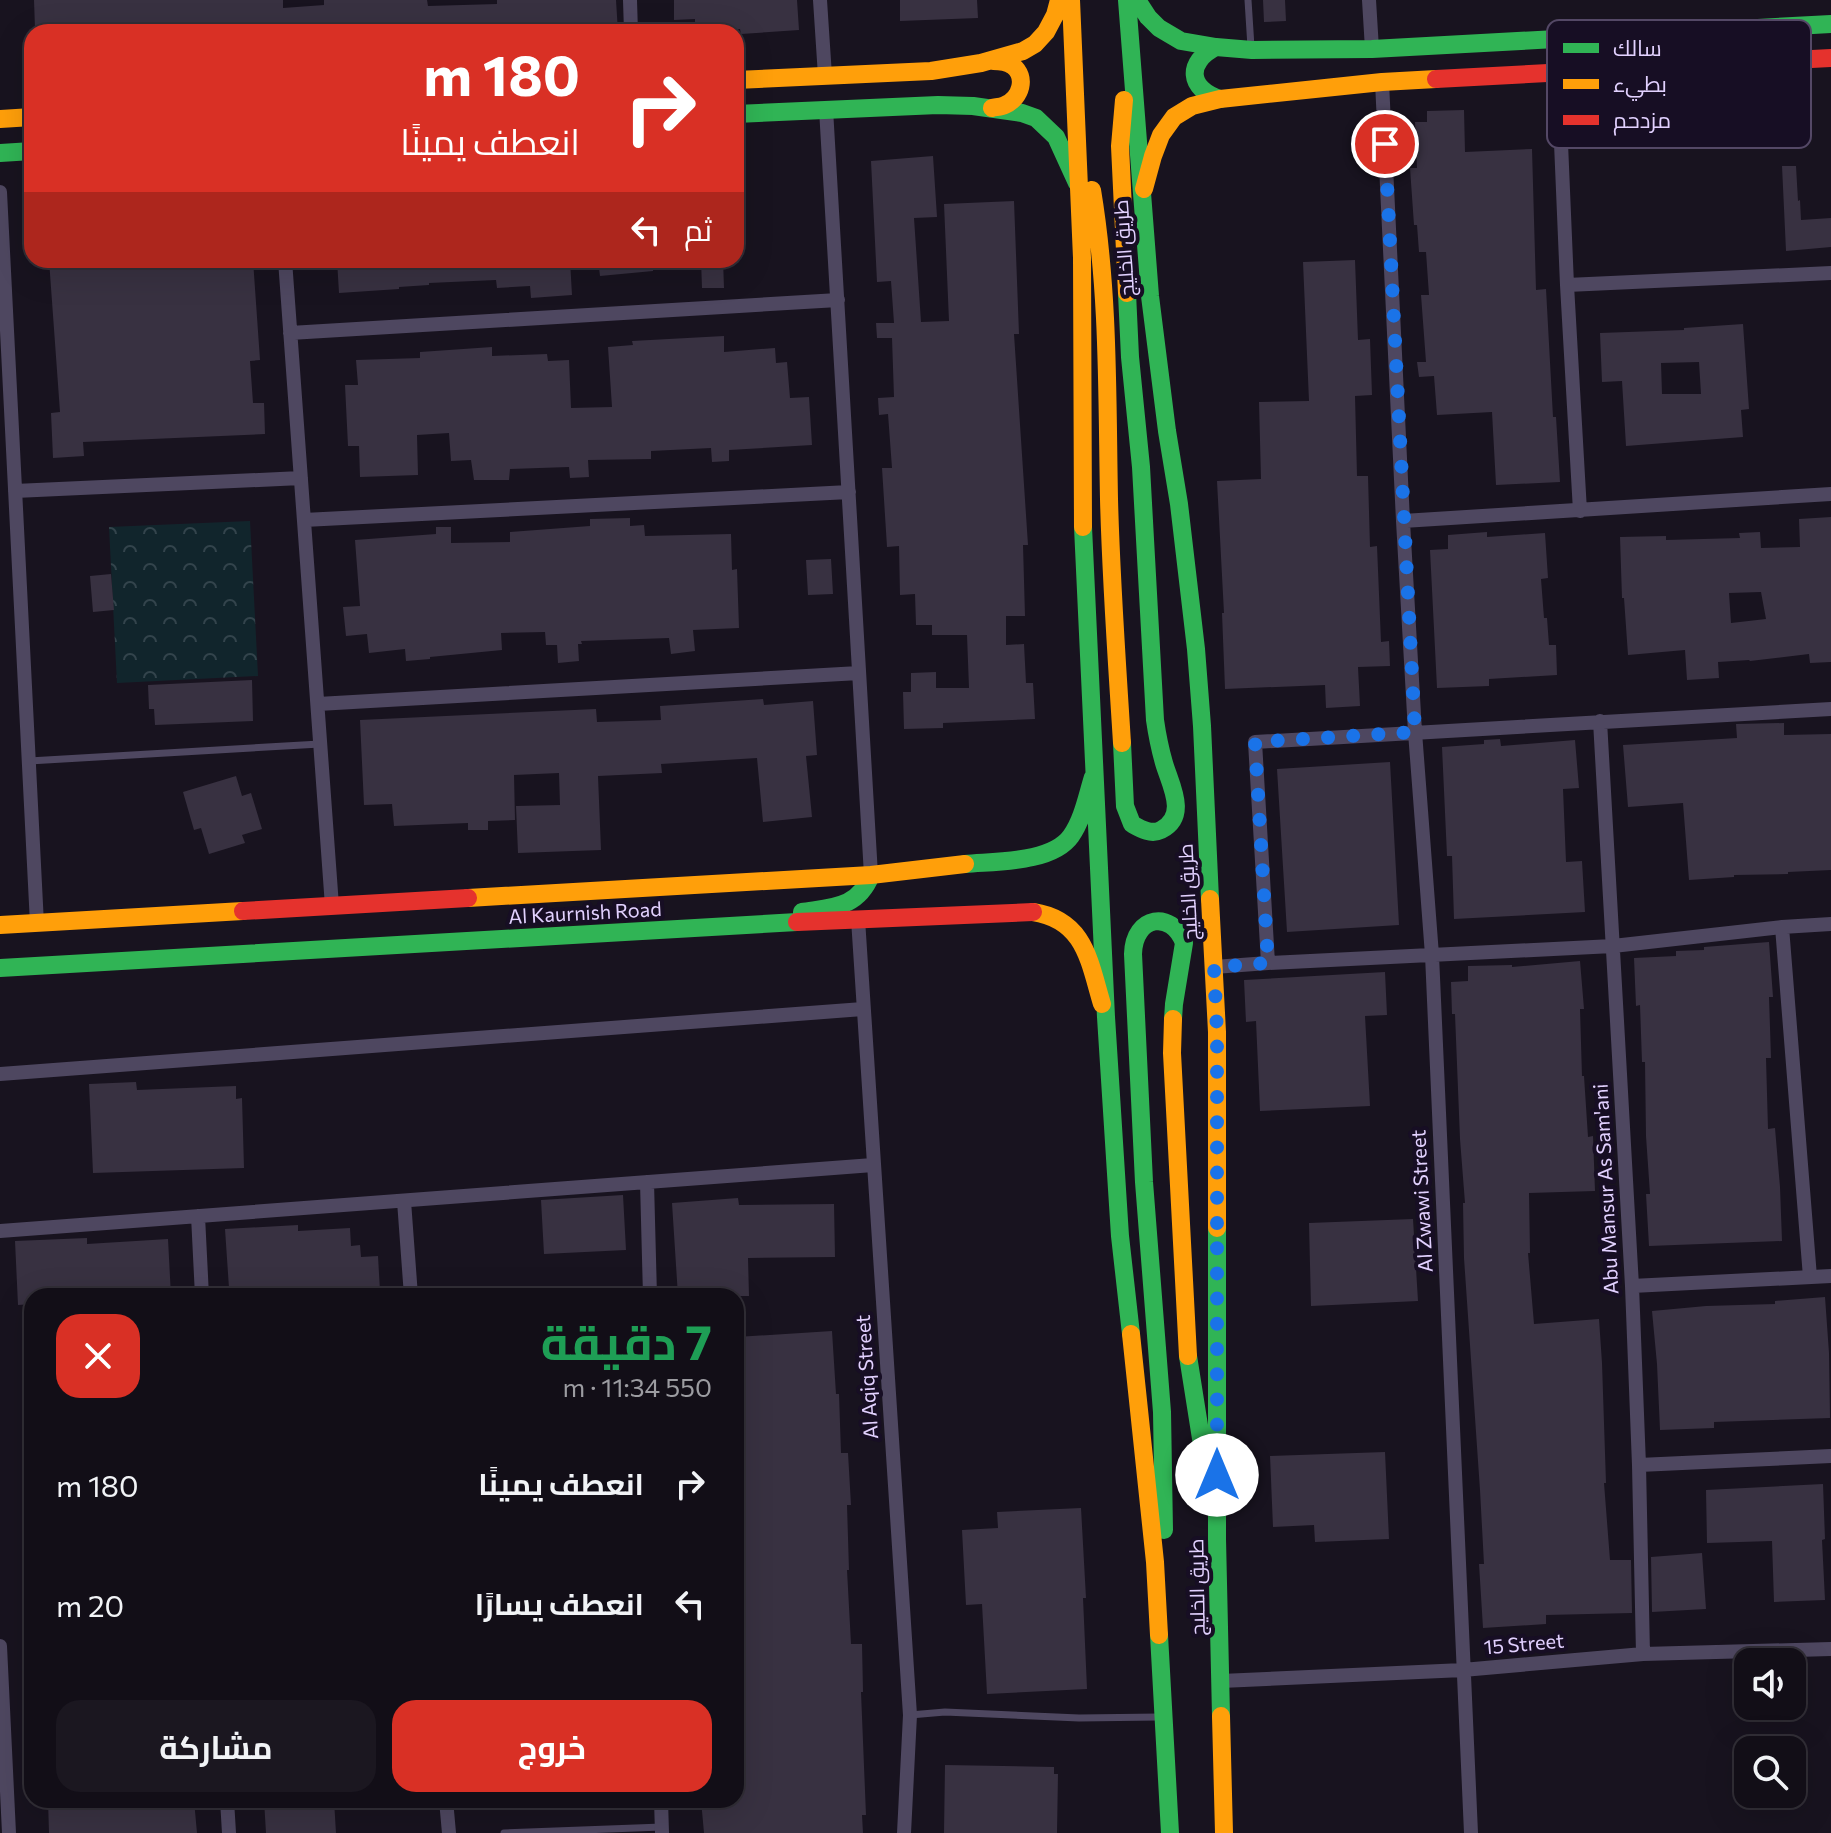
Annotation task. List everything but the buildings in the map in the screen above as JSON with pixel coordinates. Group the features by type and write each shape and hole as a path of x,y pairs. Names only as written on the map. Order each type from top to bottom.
{"main road":[{"path":"981,63 1023,51 1035,44 1046,32 1059,0"},
{"name":"طريق الخليج","path":"1071,0 1084,320 1083,527 1106,1017 1121,1249 1155,1562 1170,1833"},
{"name":"طريق الخليج","path":"1127,0 1151,309 1179,504 1202,726 1217,1032 1217,1539 1224,1833"},
{"path":"1137,0 1148,17 1169,35 1181,41 1216,47 1252,50 1372,49 1547,39"},
{"path":"1811,25 1831,24"},
{"path":"1077,110 1099,232 1106,352 1110,532 1125,806 1132,824 1148,832 1157,832 1175,817 1177,807 1155,720 1141,467 1130,357 1120,146 1130,37"},
{"path":"1216,47 1202,54 1194,75 1201,91 1220,99"},
{"path":"1811,59 1831,58"},
{"path":"744,80 931,71 1006,61 1017,71 1020,83 1017,98 1011,104 997,108 938,105 744,114"},
{"path":"1142,197 1157,143 1173,118 1197,103 1382,82 1547,73"},
{"path":"984,108 1022,113 1036,118 1047,127 1064,151 1081,193"},
{"path":"0,119 24,118"},
{"path":"0,153 24,152"},
{"name":"Al Kaurnish Road","path":"0,925 871,875 1054,853 1077,828 1095,770"},
{"path":"724,927 823,908 859,897 871,875"},
{"name":"Al Kaurnish Road","path":"0,968 858,919 1048,913 1066,922 1080,939 1106,1017"},
{"path":"0,938 101,930 140,918"},
{"path":"1159,1647 1165,1493 1133,954 1139,929 1152,923 1170,925 1182,935 1184,943 1174,1004 1172,1053 1187,1353 1217,1539"}],"street":[{"path":"630,0 631,24"},
{"path":"820,0 825,76"},
{"path":"1369,0 1372,49"},
{"name":"Al Zwawi Street","path":"1382,82 1415,732 1432,955 1471,1833"},
{"path":"826,109 871,875"},
{"path":"1561,148 1580,511"},
{"path":"0,192 37,924"},
{"path":"286,268 332,906"},
{"path":"1567,285 1831,273"},
{"path":"290,333 838,300"},
{"path":"15,491 301,478"},
{"path":"304,520 849,492"},
{"path":"1403,521 1831,494"},
{"path":"318,704 859,673"},
{"path":"1268,963 1255,742 1831,709"},
{"name":"Abu Mansur As Sam'ani","path":"1600,721 1632,1286 1643,1654"},
{"name":"Al Aqiq Street","path":"858,919 910,1715 904,1833"},
{"path":"1214,967 1613,946 1831,924"},
{"path":"1782,927 1810,1277"},
{"path":"0,1074 863,1009"},
{"path":"0,1231 873,1165"},
{"path":"647,1182 650,1288"},
{"path":"404,1201 410,1288"},
{"path":"198,1216 202,1288"},
{"path":"1632,1286 1831,1276"},
{"path":"1639,1465 1831,1456"},
{"path":"0,1646 9,1833"},
{"name":"15 Street","path":"1221,1681 1463,1670 1643,1654 1831,1649"},
{"path":"227,1808 229,1833"},
{"path":"447,1808 449,1833"},
{"path":"661,1808 662,1830"}],"lane":[{"path":"1248,0 1252,50"},
{"path":"29,761 320,744"},
{"path":"910,1715 945,1712 1079,1718 1163,1717"},
{"path":"504,1833 662,1830"}],"green space":[{"path":"250,521 258,676 117,683 109,527"}],"traffic: fast":[{"path":"1127,0 1150,296 1196,649 1210,899"},
{"path":"1137,0 1159,28 1181,41 1216,47 1252,50 1372,49 1547,39"},
{"path":"1811,25 1831,24"},
{"path":"1216,47 1199,60 1195,75 1202,89 1220,99"},
{"path":"744,114 938,105 1022,113 1036,118 1056,137 1077,183"},
{"path":"0,153 24,152"},
{"path":"1122,743 1125,806 1132,824 1150,832 1161,830 1174,817 1176,808 1155,720 1141,467 1127,293"},
{"path":"1083,527 1106,1017 1120,1236 1131,1334"},
{"path":"965,864 1022,859 1062,845 1079,822 1093,777"},
{"path":"802,912 834,907 852,900 866,886 871,875"},
{"path":"0,968 797,922"},
{"path":"1164,1530 1162,1412 1144,1182 1133,954 1140,931 1154,922 1171,925 1184,943 1173,1019"},
{"path":"1217,1228 1217,1539 1221,1716"},
{"path":"1188,1356 1206,1470"},
{"path":"1159,1635 1170,1833"}],"traffic: slow":[{"path":"744,80 931,71 981,63 1023,51 1035,44 1046,32 1059,0"},
{"path":"1071,0 1082,258 1083,527"},
{"path":"992,108 1011,102 1021,81 1013,66 993,61"},
{"path":"1144,189 1161,135 1174,117 1192,106 1220,99 1436,79"},
{"path":"1124,100 1120,146 1127,293"},
{"path":"0,119 24,118"},
{"path":"1092,190 1102,267 1110,530 1122,743"},
{"path":"468,898 871,875 965,864"},
{"path":"1210,899 1217,1032 1217,1228"},
{"path":"0,925 243,911"},
{"path":"1033,912 1050,916 1074,933 1088,958 1102,1004"},
{"path":"1173,1019 1172,1053 1188,1356"},
{"path":"1131,1334 1155,1562 1159,1635"},
{"path":"1221,1716 1224,1833"}],"traffic: jam":[{"path":"1811,59 1831,58"},
{"path":"1436,79 1547,73"},
{"path":"243,911 468,898"},
{"path":"797,922 1033,912"}],"route":[{"path":"1217,1475 1217,1032 1214,967 1268,963 1255,742 1415,732 1385,144"}]}
